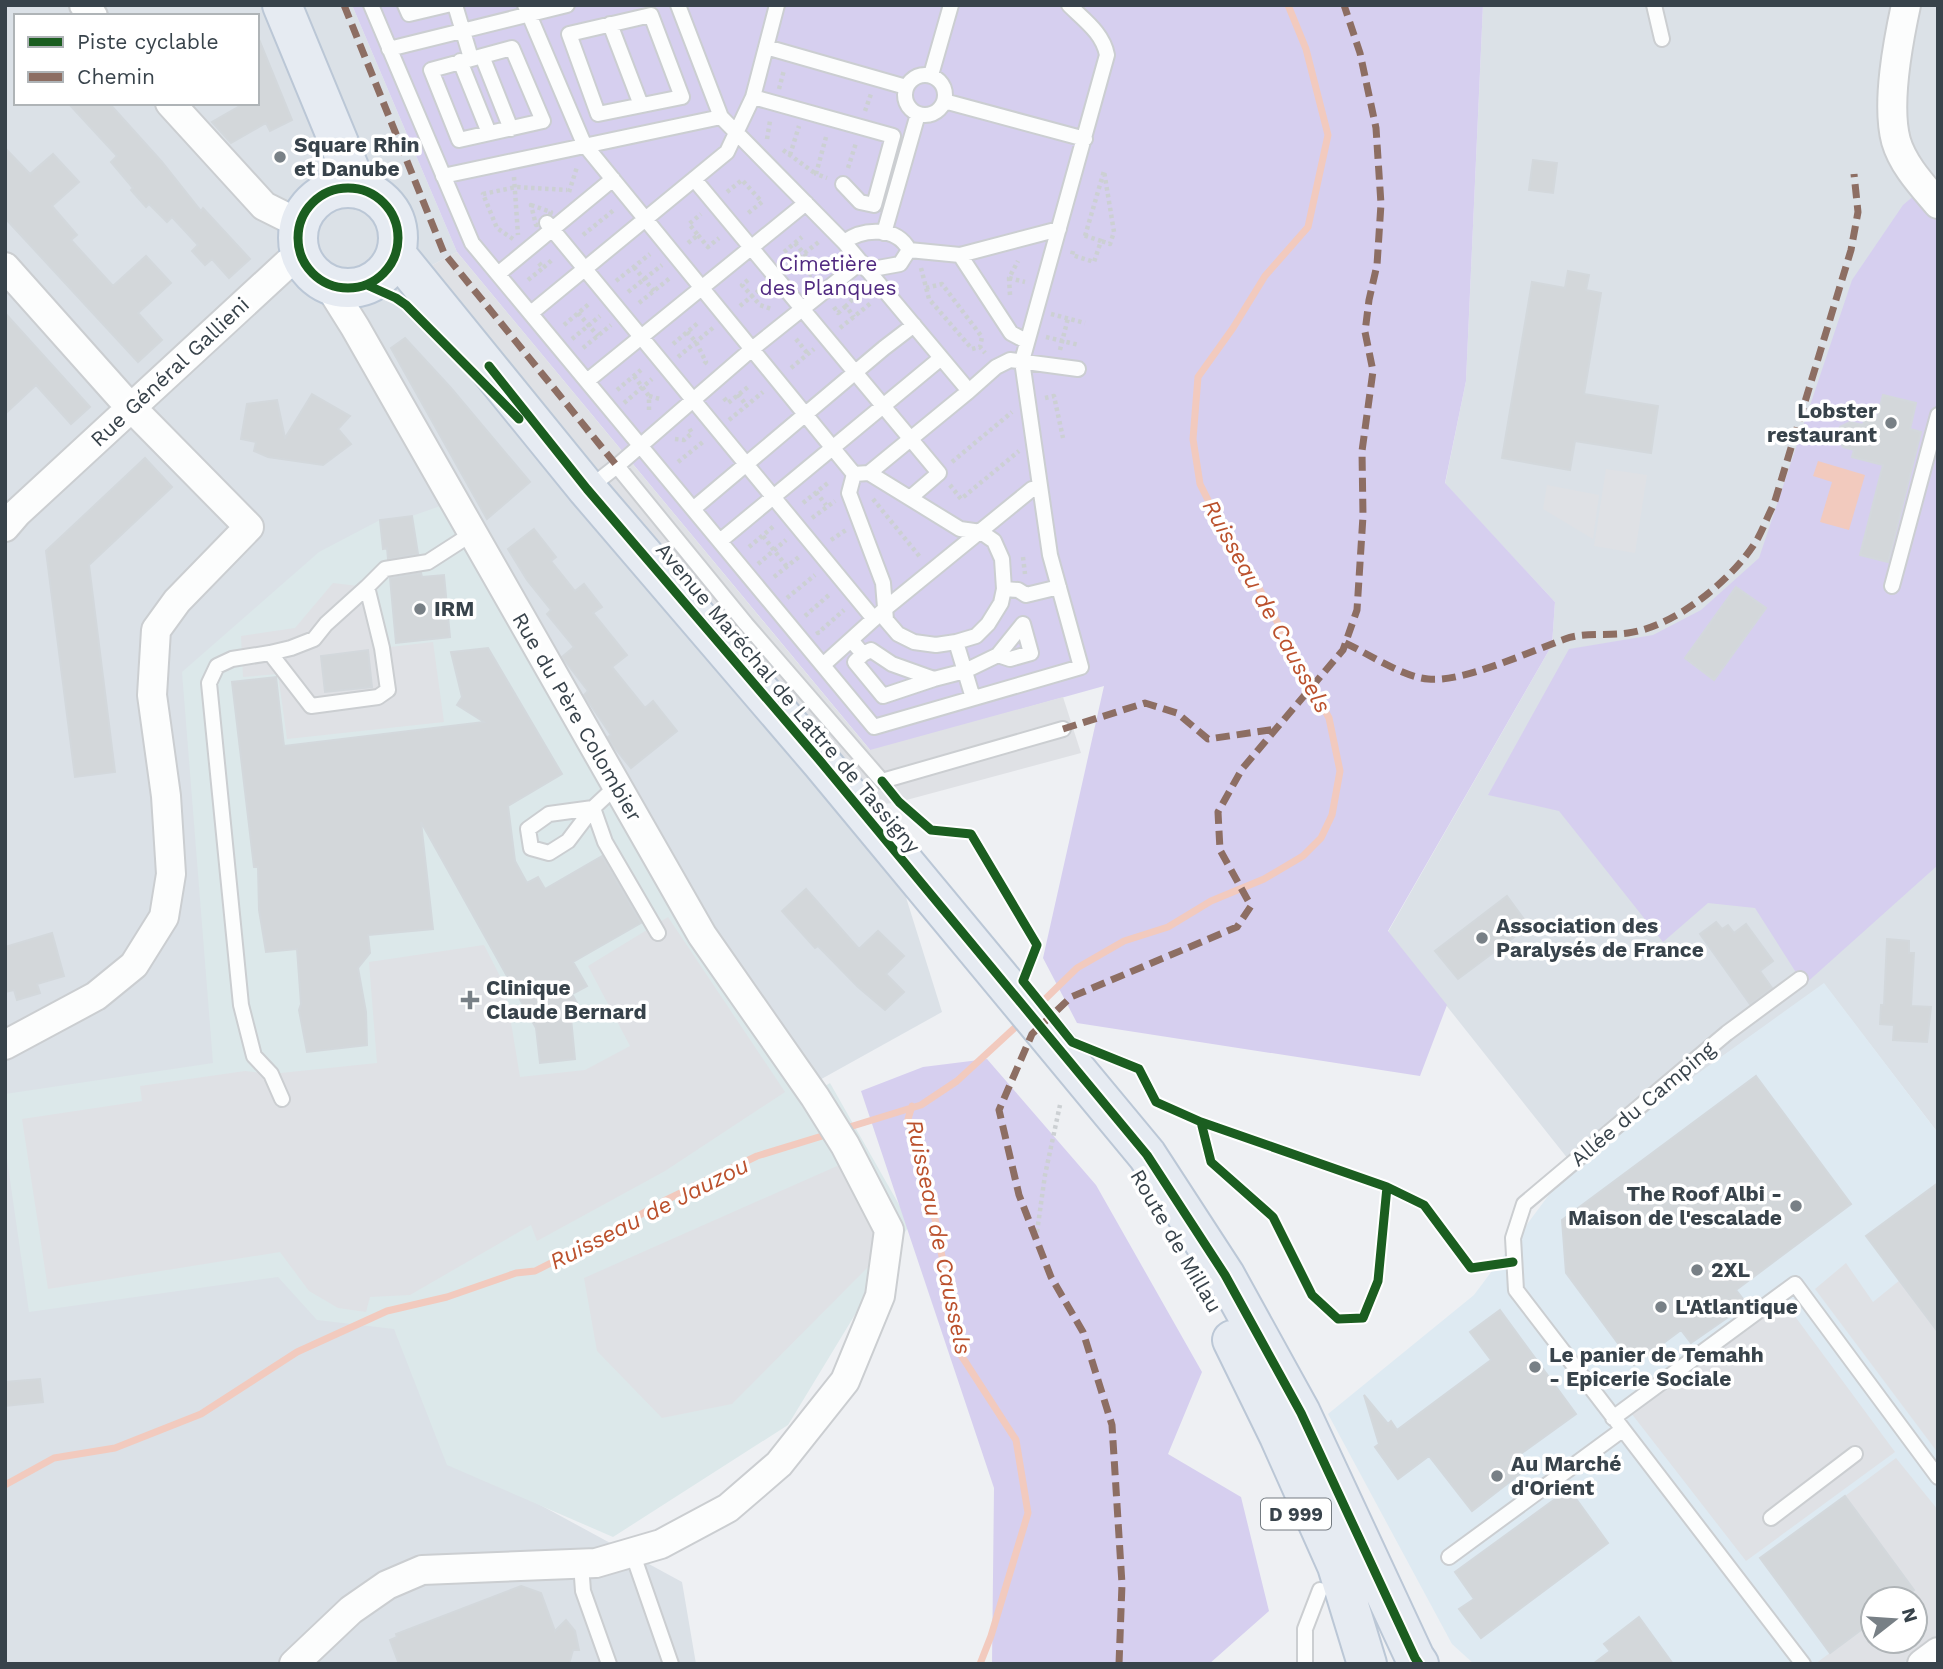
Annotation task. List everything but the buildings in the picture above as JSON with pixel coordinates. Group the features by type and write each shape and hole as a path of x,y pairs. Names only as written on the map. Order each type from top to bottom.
{"main road":[{"path":"282,5 341,148 319,214 317,277 350,286 380,277 390,267 396,254 396,220 387,206 374,195 319,214"},
{"name":"Avenue Maréchal de Lattre de Tassigny","path":"396,254 587,489 821,762 1062,1052"},
{"name":"Avenue Maréchal de Lattre de Tassigny","path":"350,286 396,298 406,305 587,489"},
{"path":"1062,1052 1147,1155 1225,1275 1301,1413 1419,1664"},
{"name":"Route de Millau","path":"1062,1052 1198,1270 1279,1436 1336,1566 1367,1664"},
{"name":"Route de Millau","path":"1279,1436 1296,1512 1341,1664"}],"street":[{"path":"1906,5 1898,40 1893,102 1896,141 1910,170 1938,204"},
{"path":"172,105 264,206 319,214"},
{"name":"Rue Général Gallieni","path":"5,527 287,264 319,214"},
{"path":"5,267 120,396 249,527 177,601 156,630 152,695 166,796 171,874 164,917 134,965 96,996 5,1045"},
{"name":"Rue du Père Colombier","path":"350,286 355,327 618,788 702,935 815,1097 845,1145 889,1230 880,1296 845,1381 779,1464 728,1508 661,1544 632,1552"},
{"path":"294,1664 351,1611 387,1585 422,1570 596,1563 632,1552"},
{"path":"1922,1664 1938,1652"}],"lane":[{"path":"371,5 472,243 874,727 1081,667 1050,555 1022,361 1107,55 1105,44 1099,35 1069,5"},
{"path":"405,5 409,14 447,5"},
{"path":"455,5 489,133"},
{"path":"389,49 527,10 568,5"},
{"path":"678,5 721,117 844,242 969,391"},
{"path":"531,313 727,152 753,97 777,5"},
{"path":"931,75 951,5"},
{"path":"1654,5 1662,39"},
{"path":"527,10 584,144 833,448 861,473 910,498 960,529 981,531 994,541 1002,559 1004,589 1000,603 988,624 976,636 936,645 914,642 898,635 886,620 883,583 849,494 861,473 910,439 996,367 1010,360 1077,369"},
{"path":"651,15 682,97 641,105 598,114 569,34 651,15"},
{"path":"610,24 641,105"},
{"path":"766,47 906,87"},
{"path":"512,48 543,121 459,140 431,70 471,59 512,48"},
{"path":"471,59 511,129"},
{"path":"931,75 943,85 944,101 934,113 918,114 906,104 906,87 916,76 931,75"},
{"path":"753,97 893,136 874,205 860,202 844,184"},
{"path":"944,101 1085,139"},
{"path":"884,233 918,114"},
{"path":"443,176 721,117"},
{"path":"498,274 528,250 550,226 613,179"},
{"path":"694,179 939,473 910,498"},
{"path":"586,381 806,202"},
{"path":"550,226 874,619"},
{"path":"844,242 856,235 884,233 897,235 913,250 960,255 1059,229"},
{"path":"587,489 802,308 864,266 900,264 913,250"},
{"path":"960,255 1011,333 1026,341"},
{"path":"693,509 914,325"},
{"path":"720,541 941,358"},
{"path":"1892,586 1938,415"},
{"path":"617,466 746,624 882,781 1063,729"},
{"path":"823,665 886,608 1032,489 1040,488"},
{"path":"282,1098 271,1074 254,1056 241,1005 209,683 217,666 232,659 291,648 314,639 326,624 385,569 428,562 473,533"},
{"path":"270,653 311,706 378,697 388,690 382,648 367,587"},
{"path":"1004,589 1018,590 1026,595 1059,587"},
{"path":"988,624 1010,639"},
{"path":"934,679 892,664 871,650 855,662 883,696 965,671 998,656 1023,624 1031,653 1010,659 998,656"},
{"path":"851,639 863,654"},
{"path":"956,642 974,698"},
{"path":"618,788 593,808 605,842 657,933"},
{"name":"Allée du Camping","path":"1800,979 1727,1033 1524,1204 1513,1238 1516,1290 1803,1664"},
{"path":"1449,1557 1795,1283 1936,1469"},
{"path":"1771,1518 1855,1454"},
{"path":"632,1552 671,1664"},
{"path":"581,1564 583,1591 609,1664"},
{"path":"1305,1664 1304,1629 1320,1590"}],"path":[{"path":"816,174 831,118"},
{"path":"790,156 816,174 844,184"},
{"path":"512,160 518,236 543,268"},
{"path":"1059,229 1110,244 1114,232 1104,172 1085,236"},
{"path":"518,236 512,239 497,228 483,194 516,187 568,190"},
{"path":"583,235 614,210"},
{"path":"1078,234 1072,256 1094,262 1101,241"},
{"path":"784,252 802,237"},
{"path":"794,243 817,269 809,276"},
{"path":"913,250 929,299 972,349 979,347"},
{"path":"616,282 650,254"},
{"path":"528,280 555,257"},
{"path":"1010,295 1009,278 1018,261"},
{"path":"634,267 654,291"},
{"path":"639,303 670,278"},
{"path":"748,280 742,285 760,305 771,309"},
{"path":"926,288 942,284 982,337 979,347"},
{"path":"834,307 838,313 854,298 847,293"},
{"path":"563,325 595,299"},
{"path":"846,306 854,317"},
{"path":"1037,310 1085,323"},
{"path":"578,313 598,336"},
{"path":"673,344 699,321"},
{"path":"583,349 615,322"},
{"path":"687,332 696,342 706,362 696,371"},
{"path":"1043,337 1079,345"},
{"path":"796,339 808,354"},
{"path":"979,347 996,367"},
{"path":"617,390 641,370"},
{"path":"634,376 649,396 649,410"},
{"path":"723,397 728,403 748,387"},
{"path":"738,394 746,405"},
{"path":"649,396 660,399"},
{"path":"1034,446 1016,452 961,499 939,473 1020,405 1028,402 1054,396 1063,438"},
{"path":"684,440 692,433 688,427"},
{"path":"673,438 684,440 693,450"},
{"path":"861,473 932,572"},
{"path":"803,503 829,482"},
{"path":"816,492 827,505"},
{"path":"749,547 779,523"},
{"path":"763,536 787,567"},
{"path":"775,577 803,553"},
{"path":"833,592 840,600 847,608 818,633 805,616 833,592"},
{"path":"1036,1240 1045,1175 1060,1105"}],"shaded area":[{"path":"5,5 352,5 457,252 421,271 877,805 942,1012 408,1309 452,1457 682,1582 696,1664 5,1664"},
{"path":"1483,5 1938,5 1938,1133 1824,984 1572,1164 1388,932 1552,645 1555,602 1445,484 1466,381"},
{"path":"457,252 870,750 1063,697 1081,753 899,802 877,805 421,271"},
{"path":"1818,461 1865,475 1849,530 1820,522 1832,482 1813,476"},
{"path":"1606,469 1647,475 1635,553 1594,546"},
{"path":"1547,485 1599,495 1593,539 1543,509"},
{"name":"Clinique Claude Bernard","path":"443,505 694,941 800,1101 830,1083 910,1224 788,1425 613,1537 447,1465 394,1329 317,1320 278,1277 29,1312 5,1145 5,1094 213,1063 182,672 319,552 380,520 412,516"},
{"path":"333,583 367,587 382,648 433,642 444,722 287,739 278,674 243,677 241,636 295,628"},
{"path":"668,917 785,1092 665,1171 537,1241 531,1225 410,1295 370,1297 366,1312 338,1308 309,1291 280,1252 48,1289 22,1119 142,1101 140,1086 245,1071 271,1074 377,1063 369,962 484,945 505,986 520,1077 585,1070 630,1046 588,966"},
{"path":"1824,983 1938,1133 1938,1664 1474,1664 1452,1644 1328,1414 1474,1295 1572,1164"},
{"path":"853,1159 898,1218 874,1261 732,1404 662,1418 597,1351 584,1278"},
{"path":"1846,1263 1873,1302 1900,1280 1938,1332 1938,1453 1815,1289"},
{"path":"1780,1296 1895,1452 1746,1561 1628,1409"},
{"path":"1896,1458 1938,1510 1938,1637 1929,1644 1929,1585 1910,1585 1845,1496"},
{"path":"1859,1631 1859,1655 1914,1655 1902,1664 1815,1664"}],"green space":[{"name":"Cimetière des Planques","path":"352,5 1483,5 1466,381 1445,483 1555,602 1552,645 1388,931 1447,1005 1420,1076 1077,1023 1043,958 1104,686 871,751 457,252"},
{"path":"1916,194 1938,222 1938,865 1804,985 1755,908 1708,903 1663,942 1559,811 1488,795 1569,649 1653,635 1701,610 1759,558 1852,280 1903,205"},
{"path":"987,1059 1096,1185 1202,1372 1168,1454 1241,1497 1269,1611 1209,1664 992,1664 994,1488 861,1091 923,1067"}],"waterway":[{"name":"Ruisseau de Caussels","path":"1037,1007 1077,968 1124,941 1168,927 1211,901 1264,879 1303,856 1321,838 1332,815 1340,771 1329,718 1260,590 1231,546 1200,484 1193,439 1198,377 1265,276 1308,227 1328,135 1306,49 1288,5"},
{"name":"Ruisseau de Caussels","path":"843,1129 921,1105 957,1081 1021,1022"},
{"name":"Ruisseau de Caussels","path":"912,1106 908,1119 936,1223 959,1352 1016,1440 1028,1513 980,1664"},
{"name":"Ruisseau de Jauzou","path":"5,1485 54,1458 115,1448 201,1414 297,1352 387,1311 447,1297 516,1273 535,1271 664,1201 757,1156 832,1133"}],"marked path":[{"path":"344,5 444,253 617,466"},
{"path":"1119,1664 1122,1584 1112,1425 1083,1332 1051,1277 1019,1195 999,1110 1032,1034 1071,997 1237,927 1251,906 1220,850 1218,812 1242,769 1343,650 1357,610 1363,516 1362,451 1373,371 1365,332 1377,265 1381,204 1376,128 1360,53 1344,5"},
{"path":"1345,643 1408,674 1442,679 1497,665 1572,637 1646,629 1684,611 1719,584 1748,553 1774,504 1851,250 1858,212 1854,174"},
{"path":"1063,729 1145,703 1177,713 1208,739 1277,729"}],"cycle path":[{"path":"348,188 367,192 383,203 394,219 398,238 394,257 383,273 367,284 348,288 329,284 313,273 302,257 298,238 302,219 313,203 329,192 348,188"},
{"path":"367,285 406,305 519,419"},
{"path":"489,366 587,489 821,762 1147,1155 1225,1275 1301,1413 1419,1664"},
{"path":"882,781 899,802 931,830 971,834 1037,945 1023,981 1072,1042 1139,1069 1156,1102 1201,1122 1211,1162 1273,1217 1312,1295 1338,1319 1363,1318 1378,1281 1387,1187 1424,1205 1471,1268 1513,1262"},
{"path":"1201,1122 1387,1187"}],"place":[{"name":"Square Rhin et Danube","path":"280,157"},
{"name":"Lobster restaurant","path":"1891,423"},
{"name":"IRM","path":"420,609"},
{"name":"Association des Paralysés de France","path":"1482,938"},
{"name":"Clinique Claude Bernard","path":"470,1000"},
{"name":"The Roof Albi - Maison de l'escalade","path":"1796,1206"},
{"name":"2XL","path":"1697,1270"},
{"name":"L'Atlantique","path":"1661,1307"},
{"name":"Le panier de Temahh - Epicerie Sociale","path":"1535,1367"},
{"name":"Au Marché d'Orient","path":"1497,1476"}]}
